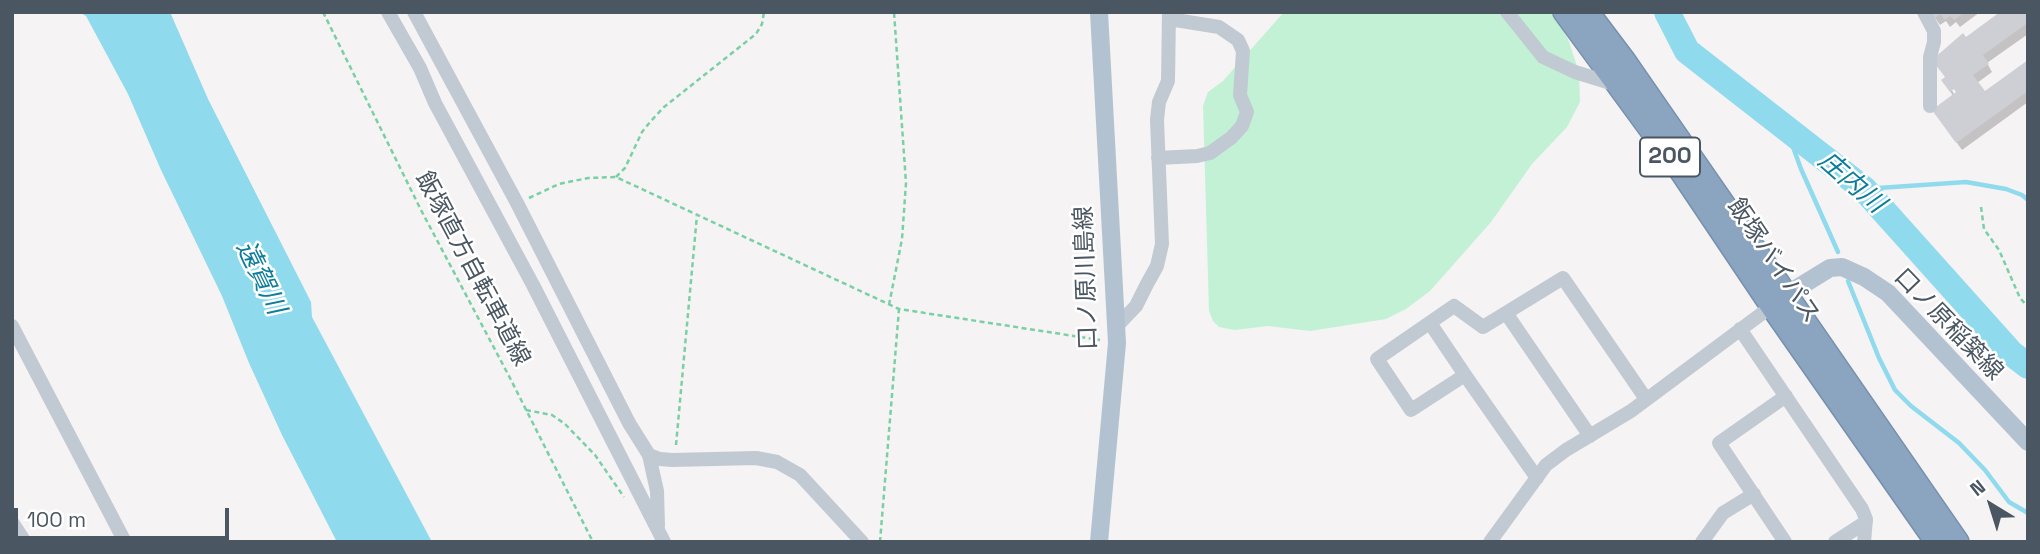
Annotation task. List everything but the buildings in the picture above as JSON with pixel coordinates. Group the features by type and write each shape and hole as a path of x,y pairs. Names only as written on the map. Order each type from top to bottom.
{"highway":[{"name":"飯塚バイパス","path":"1564,12 1779,301 1936,542"},
{"name":"200","path":"1588,12 1625,61 1779,301 1958,542"}],"main road":[{"name":"口ノ原川島線","path":"1099,12 1116,335 1099,542"},
{"name":"口ノ原稲築線","path":"1779,301 1830,268 1842,267 1864,277 1888,293 2028,442"}],"street":[{"path":"388,12 420,68 435,103 533,285 661,536"},
{"path":"414,12 517,203 629,423 649,455 657,491 661,536"},
{"path":"1507,12 1543,57 1575,72 1619,86"},
{"path":"1924,12 1934,31 1930,57 1930,106"},
{"path":"1116,335 1136,306 1157,266 1162,244 1158,159 1157,120 1159,102 1168,80 1169,16 1219,27 1238,40 1242,51 1240,95 1247,112 1242,126 1210,153 1158,159"},
{"path":"1465,375 1411,410 1377,359 1454,306 1483,327 1563,278 1646,399"},
{"path":"1490,542 1537,478 1556,458 1646,399 1779,301"},
{"path":"1506,313 1590,436"},
{"path":"1430,323 1537,478"},
{"path":"12,326 125,542"},
{"path":"1740,329 1862,509 1866,522 1864,542"},
{"path":"1785,542 1719,443 1786,396"},
{"path":"649,455 672,460 756,458 777,462 800,475 862,542"},
{"path":"1702,542 1723,513 1754,494"},
{"path":"114,520 118,542"},
{"path":"12,522 25,542"},
{"path":"1835,542 1866,522"}],"path":[{"name":"飯塚直方自転車道線","path":"323,12 421,210 593,542"},
{"path":"616,177 625,168 642,132 650,122 664,107 756,34 762,24 764,12"},
{"path":"889,304 902,239 906,183 894,12"},
{"path":"517,203 559,184 588,178 616,177 899,309 1116,335"},
{"path":"1981,207 1984,229 1999,250 2020,298 2028,307"},
{"path":"672,460 678,437 697,215"},
{"path":"880,542 899,309"},
{"path":"526,410 552,415 565,424 595,455 625,499"}],"green space":[{"path":"1284,12 1553,12 1568,39 1579,72 1580,102 1567,127 1532,164 1491,222 1430,291 1406,309 1386,319 1310,331 1268,326 1234,330 1219,327 1209,311 1203,106 1208,92 1223,81"}],"water":[{"name":"遠賀川","path":"79,12 170,12 208,99 311,302 312,317 432,542 337,542 282,435 222,296 161,170 128,94 86,16"}],"waterway":[{"name":"庄内川","path":"1667,12 1687,51 1864,189 2011,353 2028,366"},
{"path":"1785,125 1801,169 1838,252"},
{"path":"1864,189 1966,182 2006,189 2028,200"},
{"path":"1848,281 1895,390 1911,406 1959,443 1985,470 2009,502 2028,513"}]}
